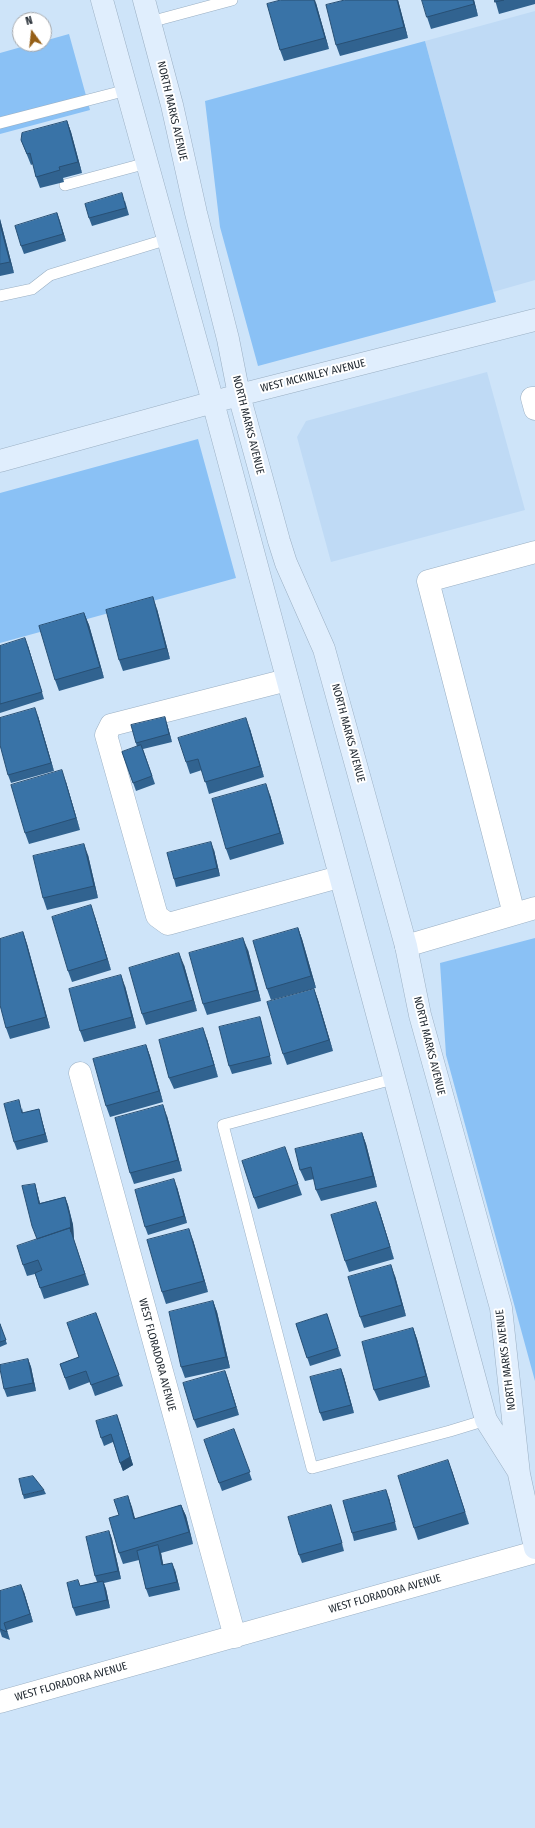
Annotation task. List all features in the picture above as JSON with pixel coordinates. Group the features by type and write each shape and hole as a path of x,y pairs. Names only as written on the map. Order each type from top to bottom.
{"main road":[{"name":"NORTH MARKS AVENUE","path":"102,0 213,402 393,1079 486,1420 520,1474"},
{"name":"NORTH MARKS AVENUE","path":"144,0 228,339 239,395 286,563 324,649 406,946 420,1015 501,1308 520,1474 535,1548"},
{"name":"WEST MCKINLEY AVENUE","path":"0,461 239,395 535,320"}],"street":[{"path":"535,398 532,398 535,409"},
{"path":"514,914 428,581 535,552"},
{"path":"287,680 111,725 106,735 157,916 168,924 339,877"},
{"path":"406,946 535,908"},
{"name":"WEST FLORADORA AVENUE","path":"80,1073 235,1636"},
{"name":"WEST FLORADORA AVENUE","path":"0,1702 535,1552"}],"lane":[{"path":"150,22 232,0"},
{"path":"0,123 127,90"},
{"path":"65,185 147,163"},
{"path":"0,296 32,289 50,275 168,239"},
{"path":"393,1079 223,1125 312,1468 486,1420"}],"shaded area":[{"path":"535,11 535,280 493,292 425,41"},
{"path":"69,34 90,110 0,134 0,53 12,50 12,52 52,52 52,39"},
{"path":"425,41 496,302 258,366 220,227 205,101"},
{"path":"487,372 525,510 331,562 297,437 306,421"},
{"path":"198,439 236,578 0,643 0,493"},
{"path":"535,938 535,1381 446,1055 440,963"}],"building":[{"path":"281,0 314,0 325,38 280,50 267,4"},
{"path":"345,0 397,0 404,27 336,45 326,5"},
{"path":"422,0 473,0 474,4 427,17"},
{"path":"67,121 78,162 59,167 60,170 36,177 30,153 27,154 21,140 22,133"},
{"path":"122,193 126,208 89,218 85,204"},
{"path":"57,213 63,234 21,246 15,226"},
{"path":"0,224 10,262 0,264"},
{"path":"153,597 166,648 119,660 106,610"},
{"path":"84,613 100,667 55,680 39,626"},
{"path":"25,638 42,692 0,704 0,646"},
{"path":"35,708 51,763 8,775 0,745 0,718"},
{"path":"165,717 169,734 136,743 131,725"},
{"path":"246,718 260,766 205,782 198,759 186,762 178,738"},
{"path":"141,745 152,776 133,783 122,752"},
{"path":"62,770 76,818 25,833 11,785"},
{"path":"266,784 280,833 226,849 212,799"},
{"path":"211,842 217,868 174,879 167,853"},
{"path":"84,844 94,886 43,898 33,856"},
{"path":"91,905 107,959 68,971 52,917"},
{"path":"298,928 311,976 267,989 253,941"},
{"path":"23,932 46,1017 6,1028 0,1005 0,939"},
{"path":"243,938 257,990 203,1004 189,953"},
{"path":"179,953 193,1000 142,1014 129,968"},
{"path":"121,975 132,1017 80,1031 69,989"},
{"path":"314,989 329,1040 283,1054 267,1002"},
{"path":"260,1017 270,1056 229,1066 219,1027"},
{"path":"203,1028 214,1065 169,1078 159,1040"},
{"path":"146,1045 159,1091 106,1106 93,1059"},
{"path":"19,1100 22,1113 39,1109 45,1134 14,1142 4,1104"},
{"path":"163,1105 178,1160 130,1173 115,1118"},
{"path":"362,1133 373,1176 316,1190 311,1167 300,1170 295,1149"},
{"path":"285,1147 298,1184 254,1198 242,1161"},
{"path":"174,1179 184,1216 145,1227 135,1190"},
{"path":"35,1184 39,1204 65,1197 70,1217 71,1232 70,1228 37,1239 32,1226 22,1186"},
{"path":"376,1202 390,1247 345,1261 331,1215"},
{"path":"70,1228 85,1274 40,1288 35,1273 42,1270 38,1260 23,1265 17,1246"},
{"path":"189,1229 204,1281 162,1292 147,1240"},
{"path":"391,1265 402,1305 360,1317 348,1277"},
{"path":"213,1301 226,1357 181,1367 169,1312"},
{"path":"96,1313 119,1375 91,1385 86,1371 65,1378 60,1364 79,1357 67,1323"},
{"path":"327,1314 338,1348 307,1358 296,1324"},
{"path":"0,1324 6,1340 0,1342"},
{"path":"413,1328 426,1376 374,1390 362,1342"},
{"path":"28,1359 33,1383 4,1389 0,1365"},
{"path":"341,1369 351,1405 320,1413 310,1377"},
{"path":"225,1371 236,1407 194,1420 183,1383"},
{"path":"117,1415 130,1457 120,1463 111,1434 101,1438 96,1421"},
{"path":"234,1429 250,1472 219,1483 204,1440"},
{"path":"448,1460 465,1512 414,1528 398,1476"},
{"path":"33,1476 44,1490 23,1495 19,1479"},
{"path":"386,1490 395,1522 352,1533 343,1501"},
{"path":"128,1496 134,1519 181,1505 189,1532 119,1553 109,1518 119,1515 114,1500"},
{"path":"331,1505 342,1543 299,1555 288,1517"},
{"path":"109,1531 118,1571 95,1576 86,1537"},
{"path":"158,1545 162,1565 172,1563 177,1582 146,1589 137,1551"},
{"path":"78,1580 80,1586 103,1581 107,1600 73,1608 67,1583"},
{"path":"21,1585 30,1614 4,1623 7,1632 0,1629 0,1591"}]}
